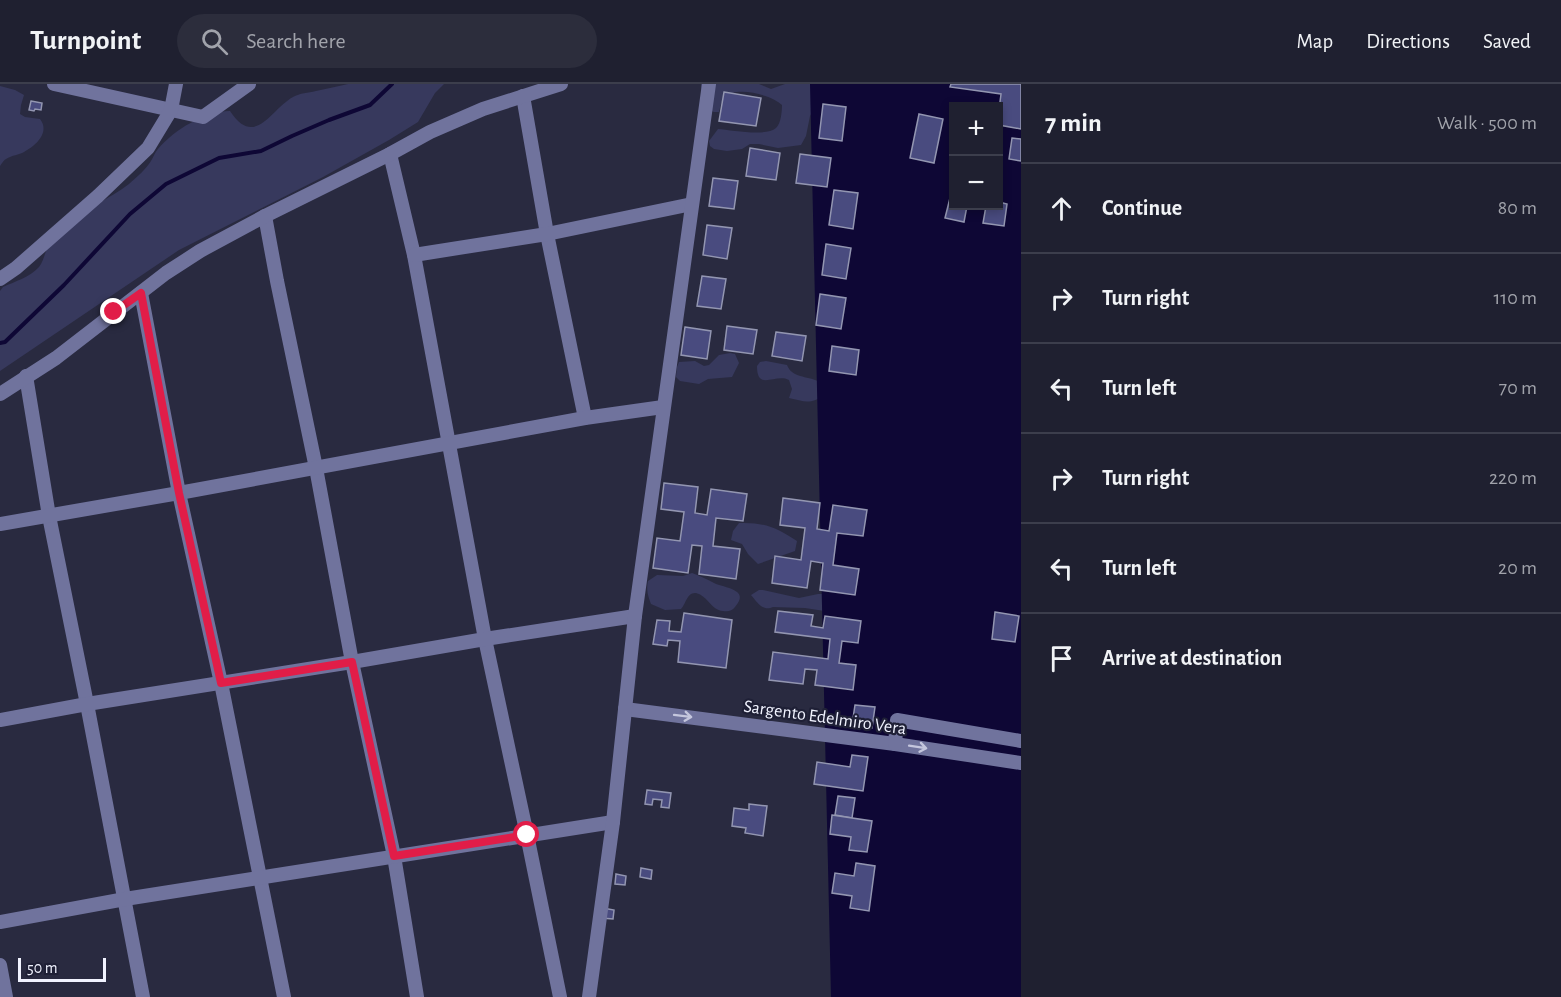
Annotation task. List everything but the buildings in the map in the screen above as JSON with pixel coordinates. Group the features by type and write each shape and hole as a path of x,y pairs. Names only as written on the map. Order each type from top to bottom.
{"street":[{"path":"54,84 203,117 249,84"},
{"path":"0,279 98,196 148,148 171,110 176,84"},
{"path":"0,394 56,358 166,273 200,250 430,132 483,110 561,84"},
{"path":"589,997 613,822 635,616 709,84"},
{"path":"523,96 547,234 585,418"},
{"path":"390,154 414,255 484,639 560,997"},
{"path":"414,255 547,234 692,204"},
{"path":"265,216 316,468 352,662 394,856 417,997"},
{"path":"141,293 179,493 221,683 284,997"},
{"path":"26,376 49,516 143,997"},
{"path":"0,524 449,442 663,406"},
{"path":"0,720 635,616"},
{"name":"Sargento Edelmiro Vera","path":"625,709 895,744 1021,763"},
{"name":"Sargento Edelmiro Vera","path":"895,744 897,720 1021,741"},
{"path":"0,921 613,822"},
{"path":"0,965 6,997"}],"shaded area":[{"path":"348,84 444,84 435,93 418,122 323,177 179,250 0,371 0,291 3,287 35,271 41,264 49,245 86,212 135,179 149,164 157,150 181,128 200,118 230,111 239,122 247,127 255,126 263,123 296,96"},
{"path":"701,84 759,84 771,89 785,84 812,84 815,107 810,116 806,136 801,145 778,148 750,144 742,149 727,151 714,149 710,146 709,141 718,129 757,133 776,128 780,121 782,105 762,95 736,92 724,98 719,112 714,112 701,107"},
{"path":"810,84 1021,84 1021,997 831,997"},
{"path":"0,86 24,95 20,114 40,119 44,129 41,138 33,146 6,159 0,166"},
{"path":"735,354 739,363 732,377 708,379 699,384 680,381 676,377 679,362 695,361 704,366 709,365 719,355"},
{"path":"760,362 787,365 792,372 818,381 823,396 810,401 789,398 792,389 789,380 760,378 757,366"},
{"path":"739,523 763,525 783,533 797,541 795,551 758,564 742,544 731,540 733,531"},
{"path":"692,573 738,593 739,601 735,607 728,611 719,610 696,593 689,596 681,609 665,610 651,604 648,581 657,575 683,576"},
{"path":"759,590 799,598 828,594 831,612 805,608 766,608 760,606 751,595"}],"waterway":[{"path":"0,343 5,342 64,285 130,214 166,184 219,158 261,151 329,120 370,105 392,84"}],"route":[{"path":"114,312 141,293 179,493 221,683 352,662 394,856 527,835"}]}
